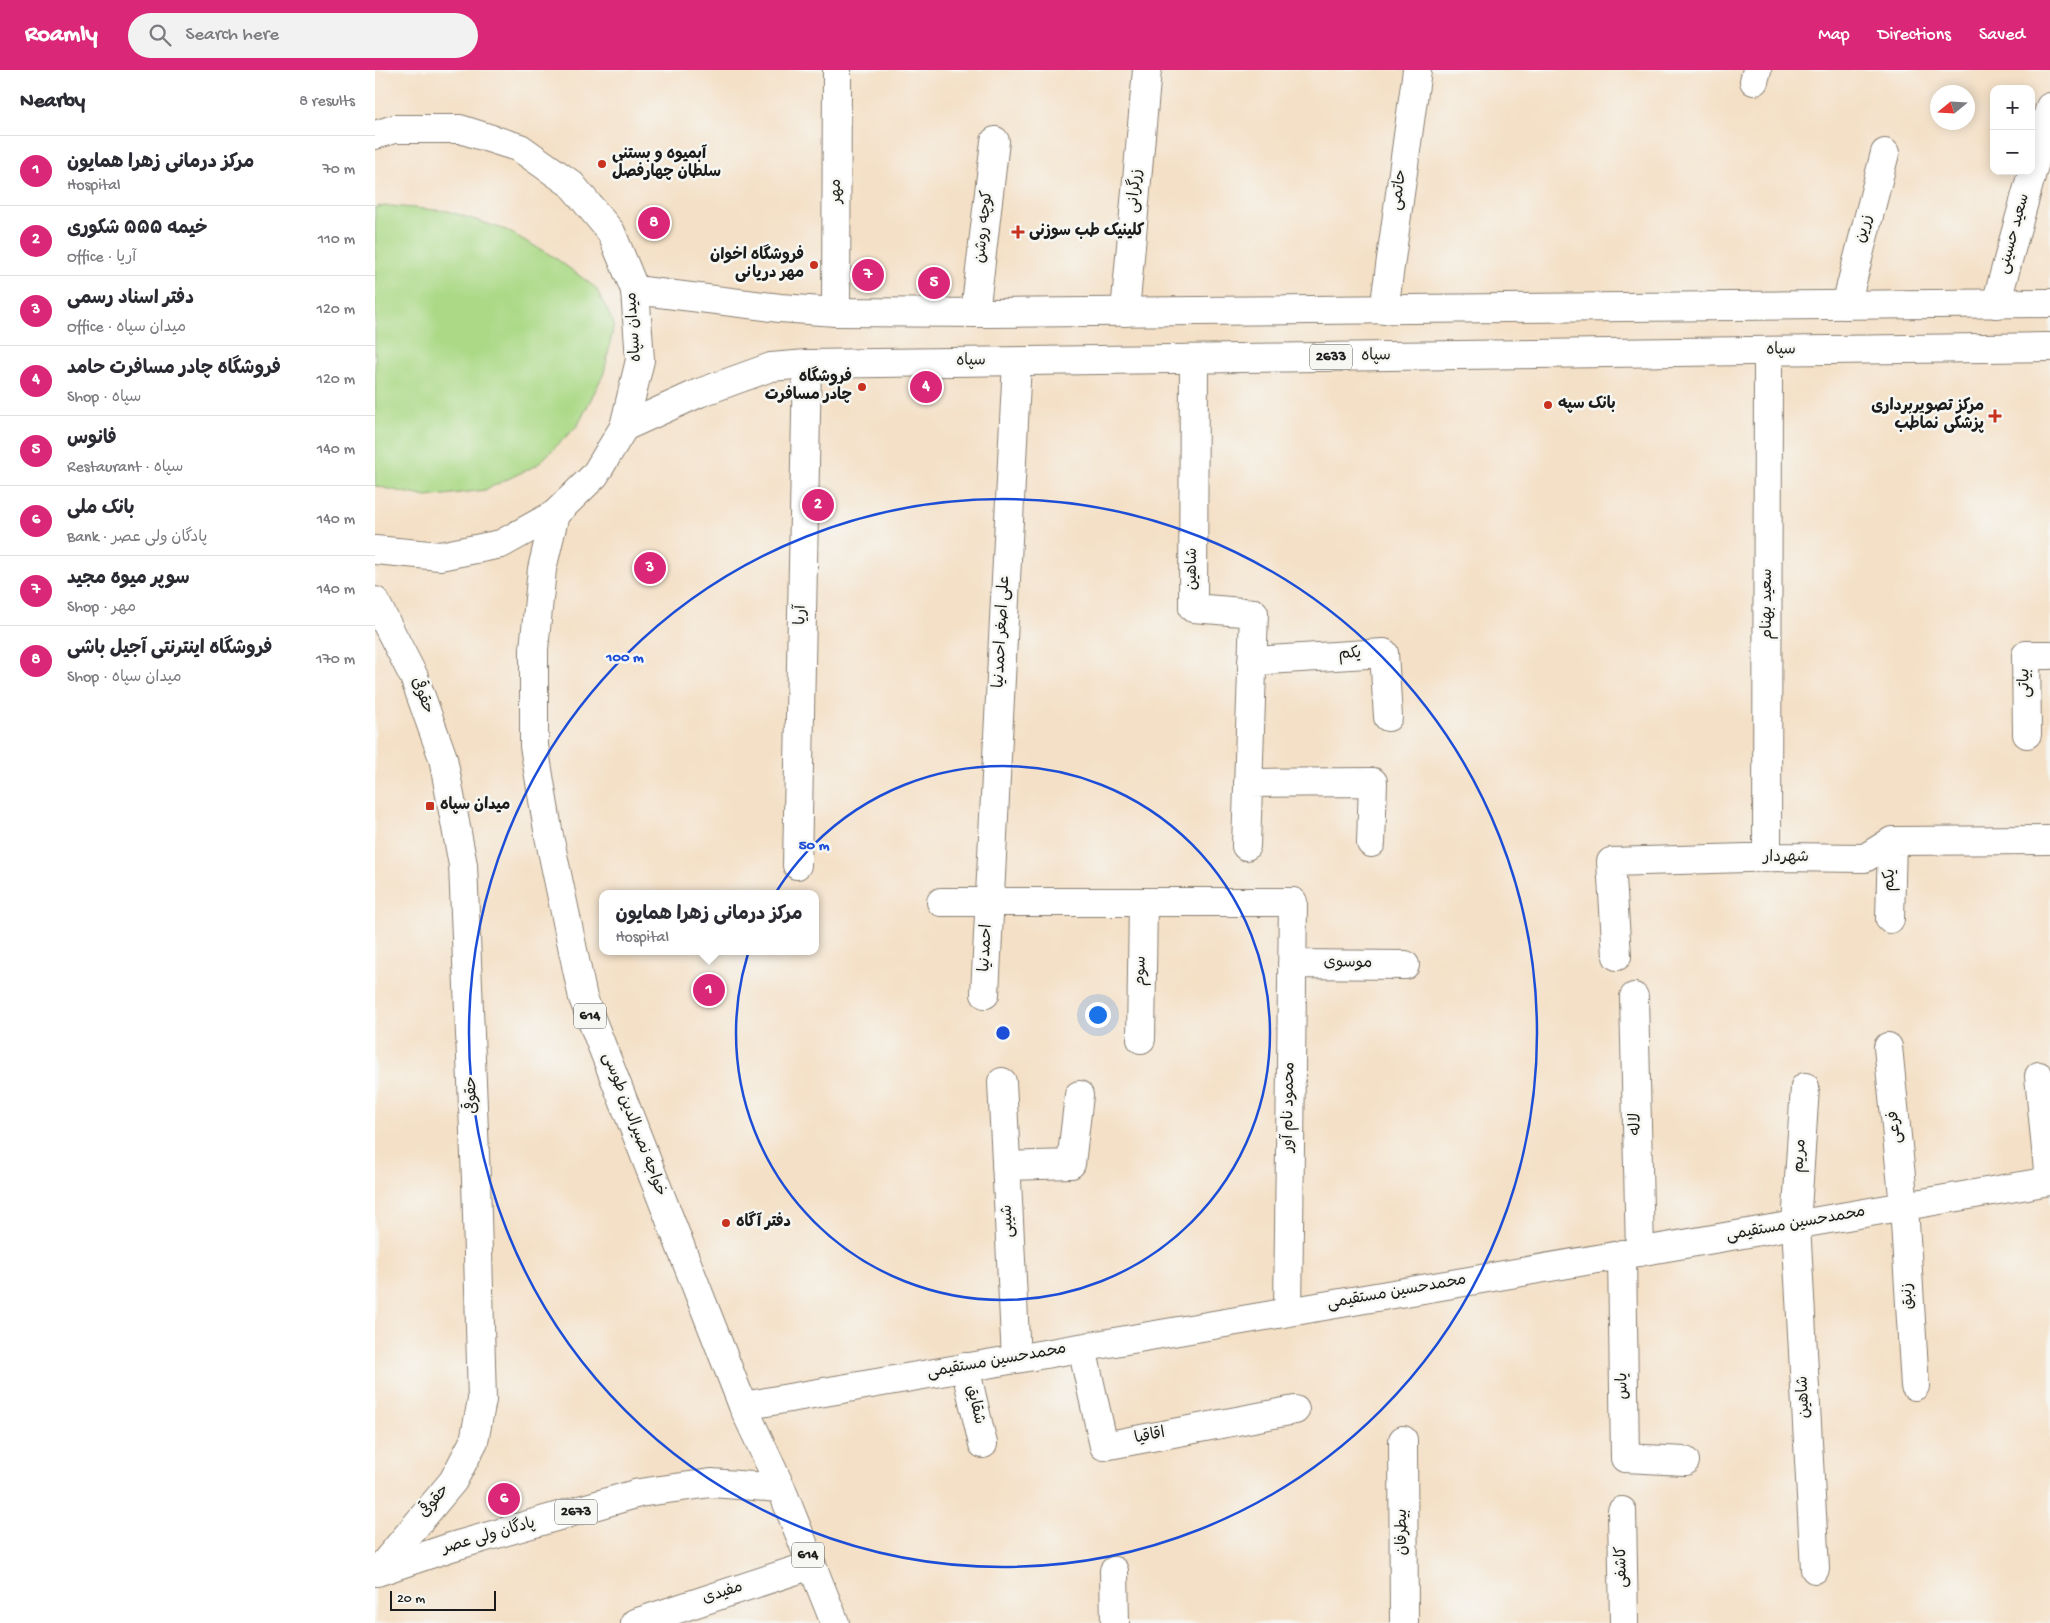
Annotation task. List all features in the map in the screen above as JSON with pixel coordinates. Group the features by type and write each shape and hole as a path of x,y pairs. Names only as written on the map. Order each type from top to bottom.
{"main road":[{"name":"مهر","path":"836,312 837,70"},
{"name":"زرگرانی","path":"1125,312 1147,70"},
{"name":"حاتمی","path":"1384,310 1417,70"},
{"name":"سعید حسینی","path":"1997,304 2050,108"},
{"name":"میدان سپاه","path":"375,135 394,129 460,129 520,148 571,184 611,232 635,290 640,360 624,427 595,475 555,514 501,544 440,556 375,550"},
{"name":"کوچه روشن","path":"975,313 995,141"},
{"name":"زرین","path":"1845,305 1885,153"},
{"path":"635,290 780,308 836,312 1125,312 2050,303"},
{"name":"سپاه","path":"624,427 699,393 771,368 807,364 2050,347"},
{"name":"سعید بهنام","path":"1767,858 1768,351"},
{"name":"شاهین","path":"1194,359 1193,608 1253,613 1246,846"},
{"name":"علی اصغر احمدنیا","path":"989,903 1017,362"},
{"name":"آریا","path":"797,865 807,364"},
{"name":"خواجه نصیرالدین طوسی","path":"555,514 541,569 534,649 534,746 549,836 583,998 743,1406 781,1488 835,1623"},
{"name":"حقوقی","path":"375,601 414,677 443,758 463,865 476,1179 481,1400 474,1441 453,1481 376,1572"},
{"name":"یکم","path":"1252,661 1384,653 1388,717"},
{"name":"بیاتی","path":"2027,734 2026,655 2050,655"},
{"path":"1249,783 1373,782 1371,843"},
{"name":"شهردار","path":"1617,956 1611,862 1767,858 1865,858 1892,842 2050,840"},
{"name":"یکم","path":"1890,919 1892,842"},
{"path":"941,902 1143,903"},
{"name":"محمود نام آور","path":"1143,903 1293,902 1288,1312"},
{"name":"احمدنیا","path":"985,994 989,903"},
{"name":"سوم","path":"1141,1039 1143,903"},
{"name":"موسوی","path":"1292,964 1405,965"},
{"name":"لاله","path":"1631,1253 1634,997"},
{"name":"فرعی","path":"1888,1047 1904,1206"},
{"path":"2039,1076 2050,1181"},
{"name":"شیبی","path":"1002,1082 1016,1359"},
{"name":"مریم","path":"1796,1225 1805,1087"},
{"path":"1006,1166 1071,1164 1079,1095"},
{"name":"محمدحسین مستقیمی","path":"743,1406 2050,1181"},
{"name":"زنبق","path":"1904,1206 1915,1386"},
{"name":"شاهین","path":"1796,1225 1815,1569"},
{"name":"یاس","path":"1631,1253 1625,1458 1685,1461"},
{"name":"اقاقیا","path":"1082,1348 1104,1446 1295,1410"},
{"name":"شقایق","path":"965,1367 983,1444"},
{"name":"بیطرفان","path":"1403,1440 1403,1623"},
{"name":"پادگان ولی عصر","path":"376,1572 451,1547 639,1493 711,1483 781,1488"},
{"name":"کاشفی","path":"1622,1512 1624,1623"},
{"name":"مفیدی","path":"635,1623 812,1565"},
{"path":"1114,1571 1115,1623"}],"green space":[{"path":"390,206 448,211 506,230 554,257 596,288 614,324 604,373 578,425 537,465 485,490 427,497 375,486 375,207"}],"place":[{"name":"آبمیوه و بستنی سلطان چهارفصل","path":"602,164"},
{"name":"فروشگاه اینترنتی آجیل باشی","path":"654,223"},
{"name":"کلینیک طب سوزنی","path":"1018,232"},
{"name":"فروشگاه اخوان مهر دریانی","path":"814,265"},
{"name":"سوپر میوه مجید","path":"868,275"},
{"name":"فانوس","path":"934,283"},
{"name":"فروشگاه چادر مسافرت","path":"862,387"},
{"name":"فروشگاه چادر مسافرت حامد","path":"926,387"},
{"name":"بانک سپه","path":"1548,405"},
{"name":"مرکز تصویربرداری پزشکی نماطب","path":"1995,416"},
{"name":"خیمه ۵۵۵ شکوری","path":"818,505"},
{"name":"دفتر اسناد رسمی","path":"650,568"},
{"name":"میدان سپاه","path":"430,806"},
{"name":"مرکز درمانی زهرا همایون","path":"709,990"},
{"name":"دفتر آگاه","path":"726,1223"},
{"name":"بانک ملی","path":"504,1499"}]}
